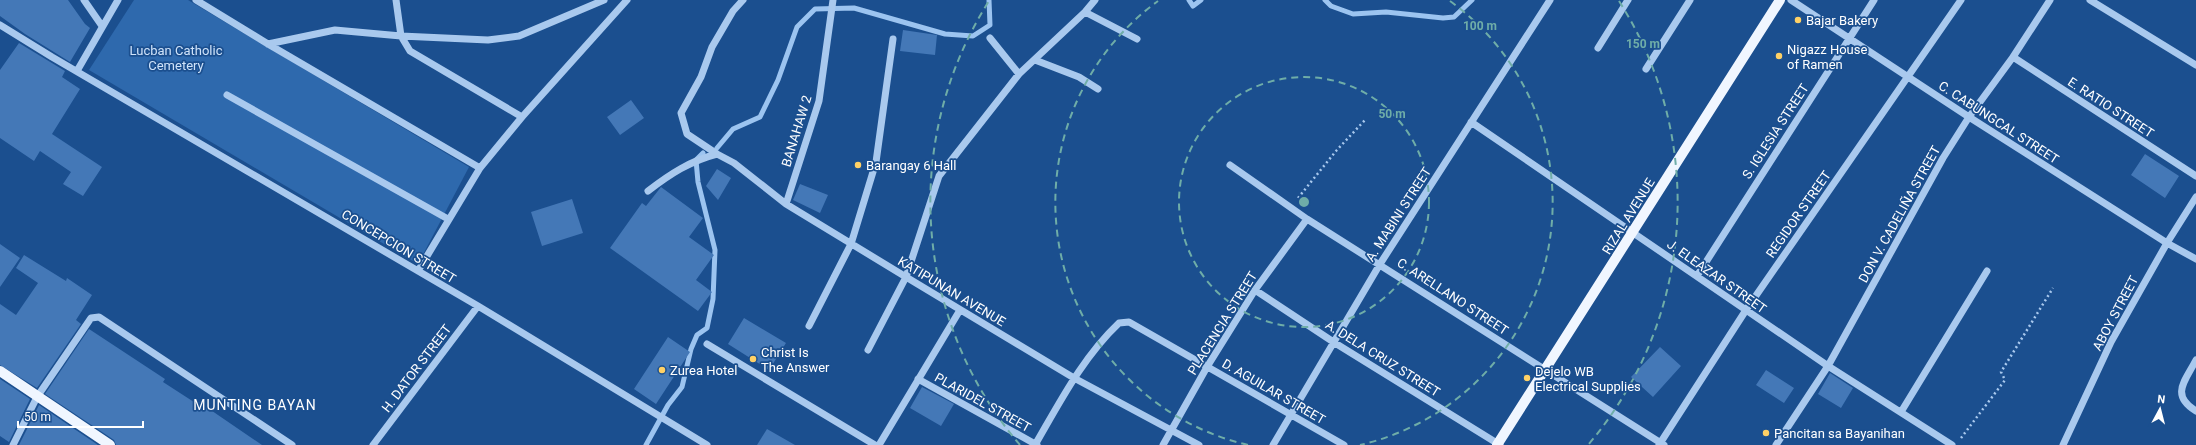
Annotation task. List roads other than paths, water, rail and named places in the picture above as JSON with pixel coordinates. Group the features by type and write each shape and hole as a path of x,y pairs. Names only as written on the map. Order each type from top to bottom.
{"main road":[{"name":"RIZAL AVENUE","path":"1498,445 1544,370 1633,233 1780,0"},
{"path":"0,371 110,445"}],"street":[{"path":"84,0 102,26"},
{"path":"77,71 118,0"},
{"path":"196,0 268,44 480,168"},
{"path":"396,0 401,36 410,51 522,117"},
{"path":"268,44 335,30 401,36 488,40 519,36 604,0"},
{"path":"418,271 480,168 522,117 627,0"},
{"name":"KATIPUNAN AVENUE","path":"743,0 733,11 712,47 701,77 680,113 687,134 717,154 734,163 786,204 960,310 1074,378 1172,432 1199,445"},
{"name":"BANAHAW 2","path":"786,204 819,101 833,0"},
{"path":"868,350 906,277 939,176 1019,74 1085,12 1095,0"},
{"name":"A. MABINI STREET","path":"1273,445 1290,414 1335,343 1380,264 1550,0"},
{"path":"1598,48 1628,0"},
{"path":"1646,69 1690,0"},
{"name":"C. CABUNGCAL STREET","path":"1791,0 1848,39 1969,117 2166,243 2196,260"},
{"name":"S. IGLESIA STREET","path":"1697,276 1874,0"},
{"name":"REGIDOR STREET","path":"1661,444 1746,310 1962,0"},
{"name":"DON V. CADELIÑA STREET","path":"1778,444 1828,366 1943,158 1969,117 2014,57 2050,0"},
{"path":"2090,0 2196,64"},
{"path":"1085,12 1137,39"},
{"name":"CONCEPCION STREET","path":"0,25 478,306 707,445"},
{"path":"990,38 1019,74"},
{"path":"809,326 852,244 876,162 893,39"},
{"name":"E. RATIO STREET","path":"2014,57 2196,176"},
{"path":"1035,60 1079,77 1098,88"},
{"path":"227,95 448,219"},
{"name":"J. ELEAZAR STREET","path":"1471,122 1828,366 1952,445"},
{"path":"648,191 673,171 699,159 717,154"},
{"name":"C. ARELLANO STREET","path":"1230,165 1307,218 1661,444"},
{"name":"ABOY STREET","path":"2063,445 2111,342 2166,243 2196,197"},
{"name":"PLACENCIA STREET","path":"1163,445 1172,432 1207,367 1255,290 1307,218"},
{"path":"1900,412 1988,271"},
{"name":"A. DELA CRUZ STREET","path":"1255,290 1335,343 1498,445"},
{"name":"H. DATOR STREET","path":"373,445 478,306"},
{"path":"879,445 960,310"},
{"path":"13,445 37,396 91,318 99,317 292,445"},
{"name":"D. AGUILAR STREET","path":"1074,378 1109,332 1119,323 1129,322 1344,445"},
{"path":"707,344 875,445"},
{"path":"2196,360 2181,388 2181,394 2189,407 2196,412"},
{"path":"1036,445 1074,378"},
{"name":"PLARIDEL STREET","path":"918,379 1036,445"}],"waterway":[{"path":"717,148 733,129 760,117 778,80 797,27 815,9 854,8 945,34 973,36 990,25 989,0"},
{"path":"1189,0 1193,6 1201,0"},
{"path":"1325,0 1331,6 1353,14 1386,12 1443,18 1454,17 1472,0"},
{"path":"646,445 668,405 682,387 691,349 697,335 707,328 713,299 715,250 698,182 696,160 703,153"}],"place":[{"name":"Bajar Bakery","path":"1798,20"},
{"name":"Nigazz House of Ramen","path":"1779,56"},
{"name":"Barangay 6 Hall","path":"858,165"},
{"name":"Christ Is The Answer","path":"753,359"},
{"name":"Zurea Hotel","path":"662,370"},
{"name":"Dejelo WB Electrical Supplies","path":"1527,378"},
{"name":"Pancitan sa Bayanihan","path":"1766,433"}],"district":[{"name":"MUNTING BAYAN","path":"255,405"}],"park label":[{"name":"Lucban Catholic Cemetery","path":"176,58"}]}
